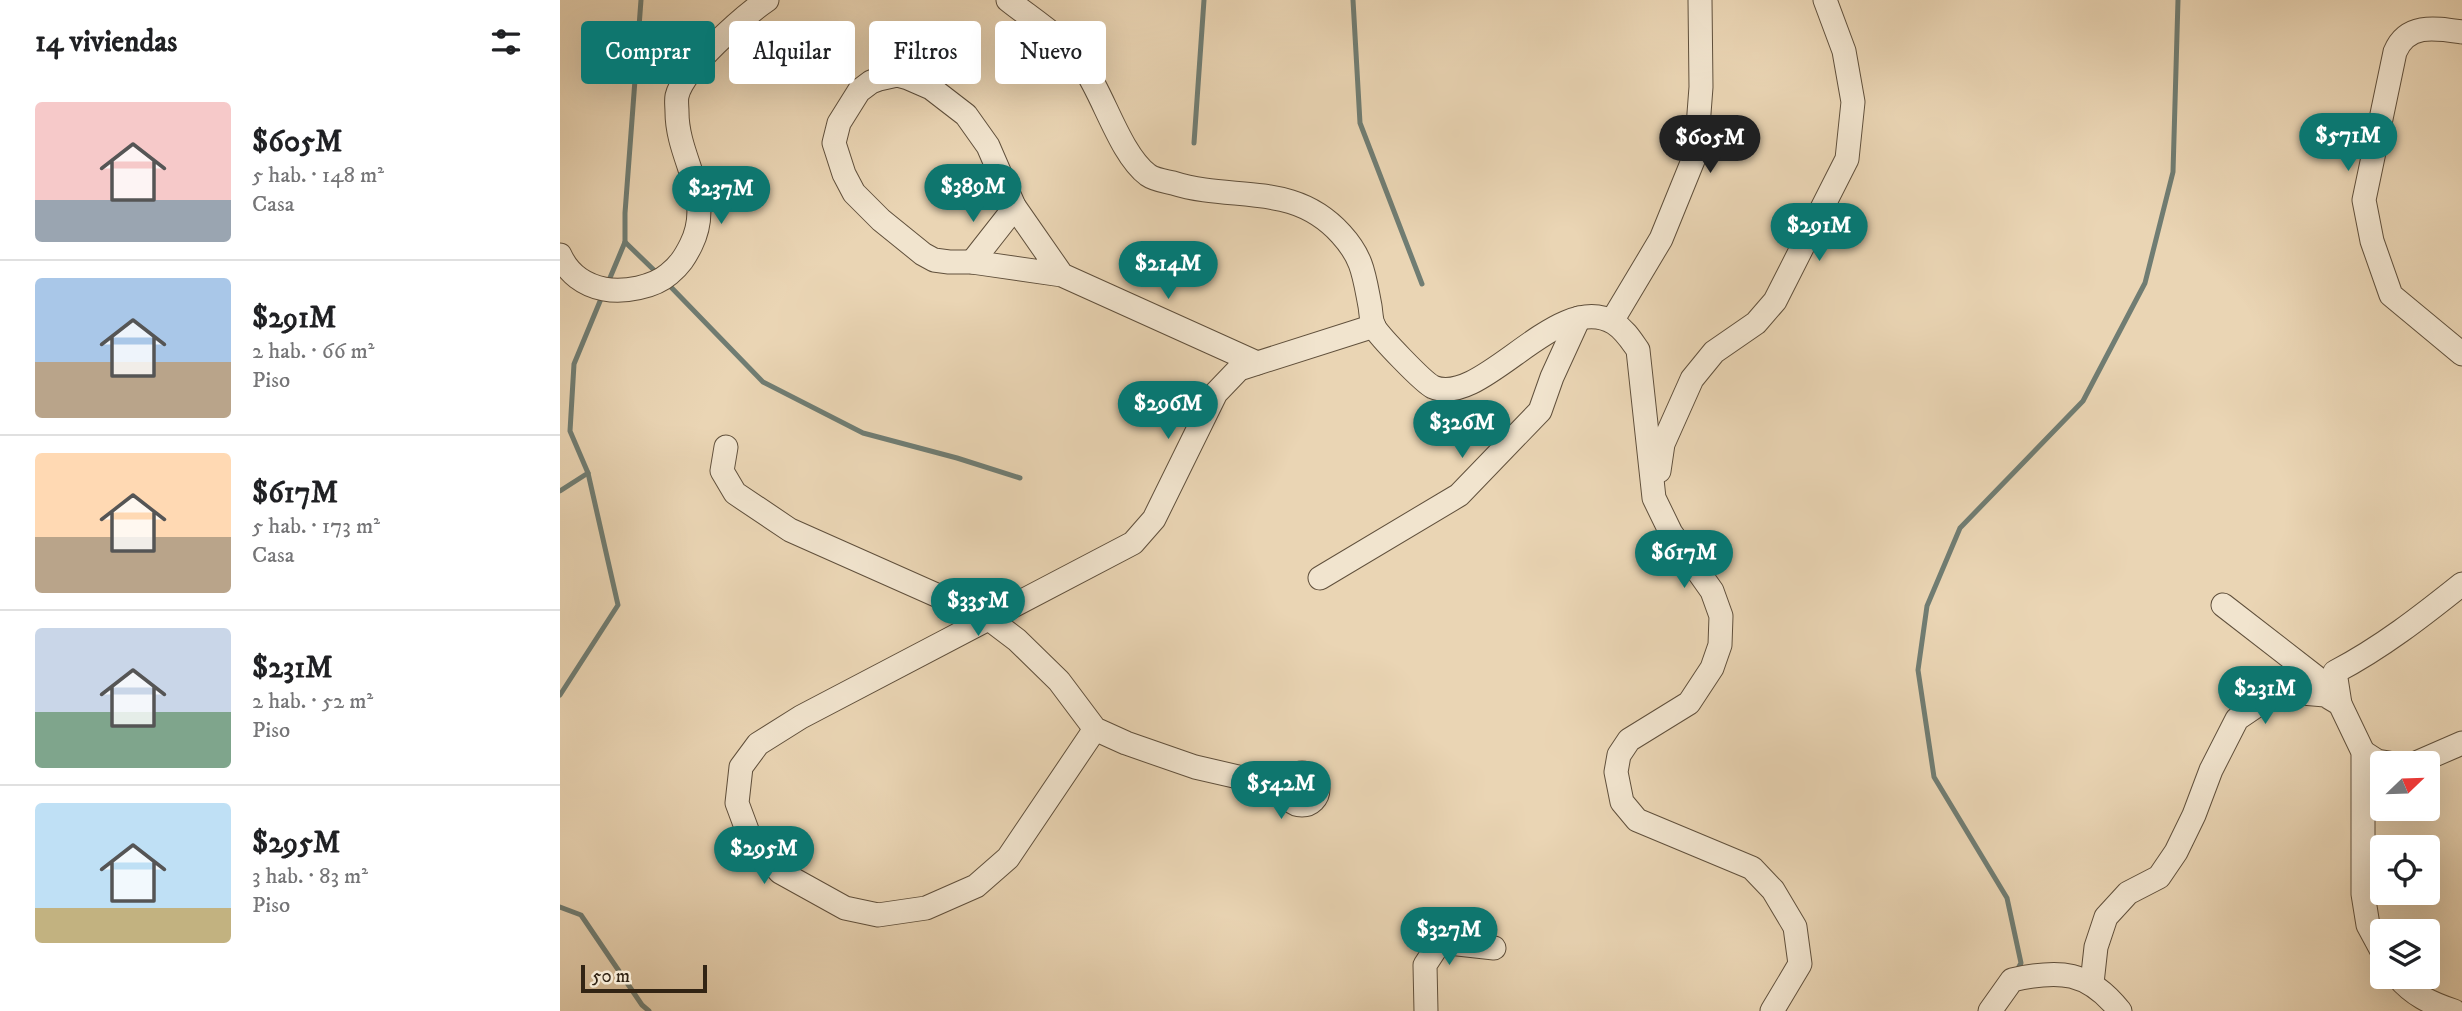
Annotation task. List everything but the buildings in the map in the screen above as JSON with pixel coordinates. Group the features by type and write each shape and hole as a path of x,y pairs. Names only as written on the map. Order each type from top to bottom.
{"street":[{"path":"560,255 566,269 584,282 605,290 643,287 663,279 682,263 698,230 700,206 677,129 677,96 687,76 702,59 752,10 767,0"},
{"path":"1008,0 1066,46 1083,66 1133,160 1150,176 1190,188 1279,197 1305,206 1340,233 1360,260 1374,327 1432,387 1448,390 1466,386 1554,328 1579,318 1595,316 1612,321 1625,331 1638,350 1654,498 1671,533 1712,591 1721,616 1720,645 1712,668 1689,703 1629,740 1619,755 1616,772 1622,802 1637,820 1752,868 1773,890 1795,927 1800,964 1772,1011"},
{"path":"1612,321 1661,239 1696,153 1701,88 1700,0"},
{"path":"1654,498 1663,444 1692,379 1714,352 1756,323 1775,301 1847,159 1853,102 1844,51 1825,0"},
{"path":"2462,32 2416,30 2400,39 2364,200 2372,241 2391,295 2462,354"},
{"path":"1062,275 1014,206 988,146 966,115 931,88 908,78 897,75 885,77 864,86 839,123 834,143 844,174 854,193 896,233 923,254 934,260 972,262 1062,275 1257,363"},
{"path":"972,262 1014,206"},
{"path":"1320,578 1459,495 1540,411 1579,318"},
{"path":"1095,729 1008,858 976,886 926,908 878,915 845,908 780,872 750,838 737,803 741,767 758,744 802,717 1133,543 1154,519 1216,393 1238,369 1374,327"},
{"path":"726,447 722,471 735,493 790,530 988,618 1017,640 1059,681 1095,729 1195,767 1286,788"},
{"path":"2092,983 2096,947 2106,917 2128,893 2159,877 2176,852 2237,719 2265,700 2320,682 2385,641 2462,584"},
{"path":"2223,605 2320,682 2340,704 2363,752 2363,894 2370,929"},
{"path":"2320,682 2325,695 2340,704"},
{"path":"2440,753 2462,743"},
{"path":"2363,752 2370,756"},
{"path":"1426,1011 1425,965 1440,942 1494,948"},
{"path":"1990,1011 2012,980 2056,974 2077,976 2092,983 2120,1011"},
{"path":"2408,989 2430,1003 2454,1011"}],"waterway":[{"path":"607,285 625,242 641,0"},
{"path":"1194,143 1204,0"},
{"path":"1353,0 1360,123 1422,284"},
{"path":"2015,974 2021,963 2007,898 1934,777 1918,670 1927,606 1960,528 2083,401 2145,283 2173,172 2178,0"},
{"path":"625,242 658,274"},
{"path":"667,283 763,382 863,433 1020,478"},
{"path":"560,695 618,605 588,473 570,431 574,364 603,294"},
{"path":"560,491 588,473"},
{"path":"560,907 581,915 642,1005 649,1011"}]}
